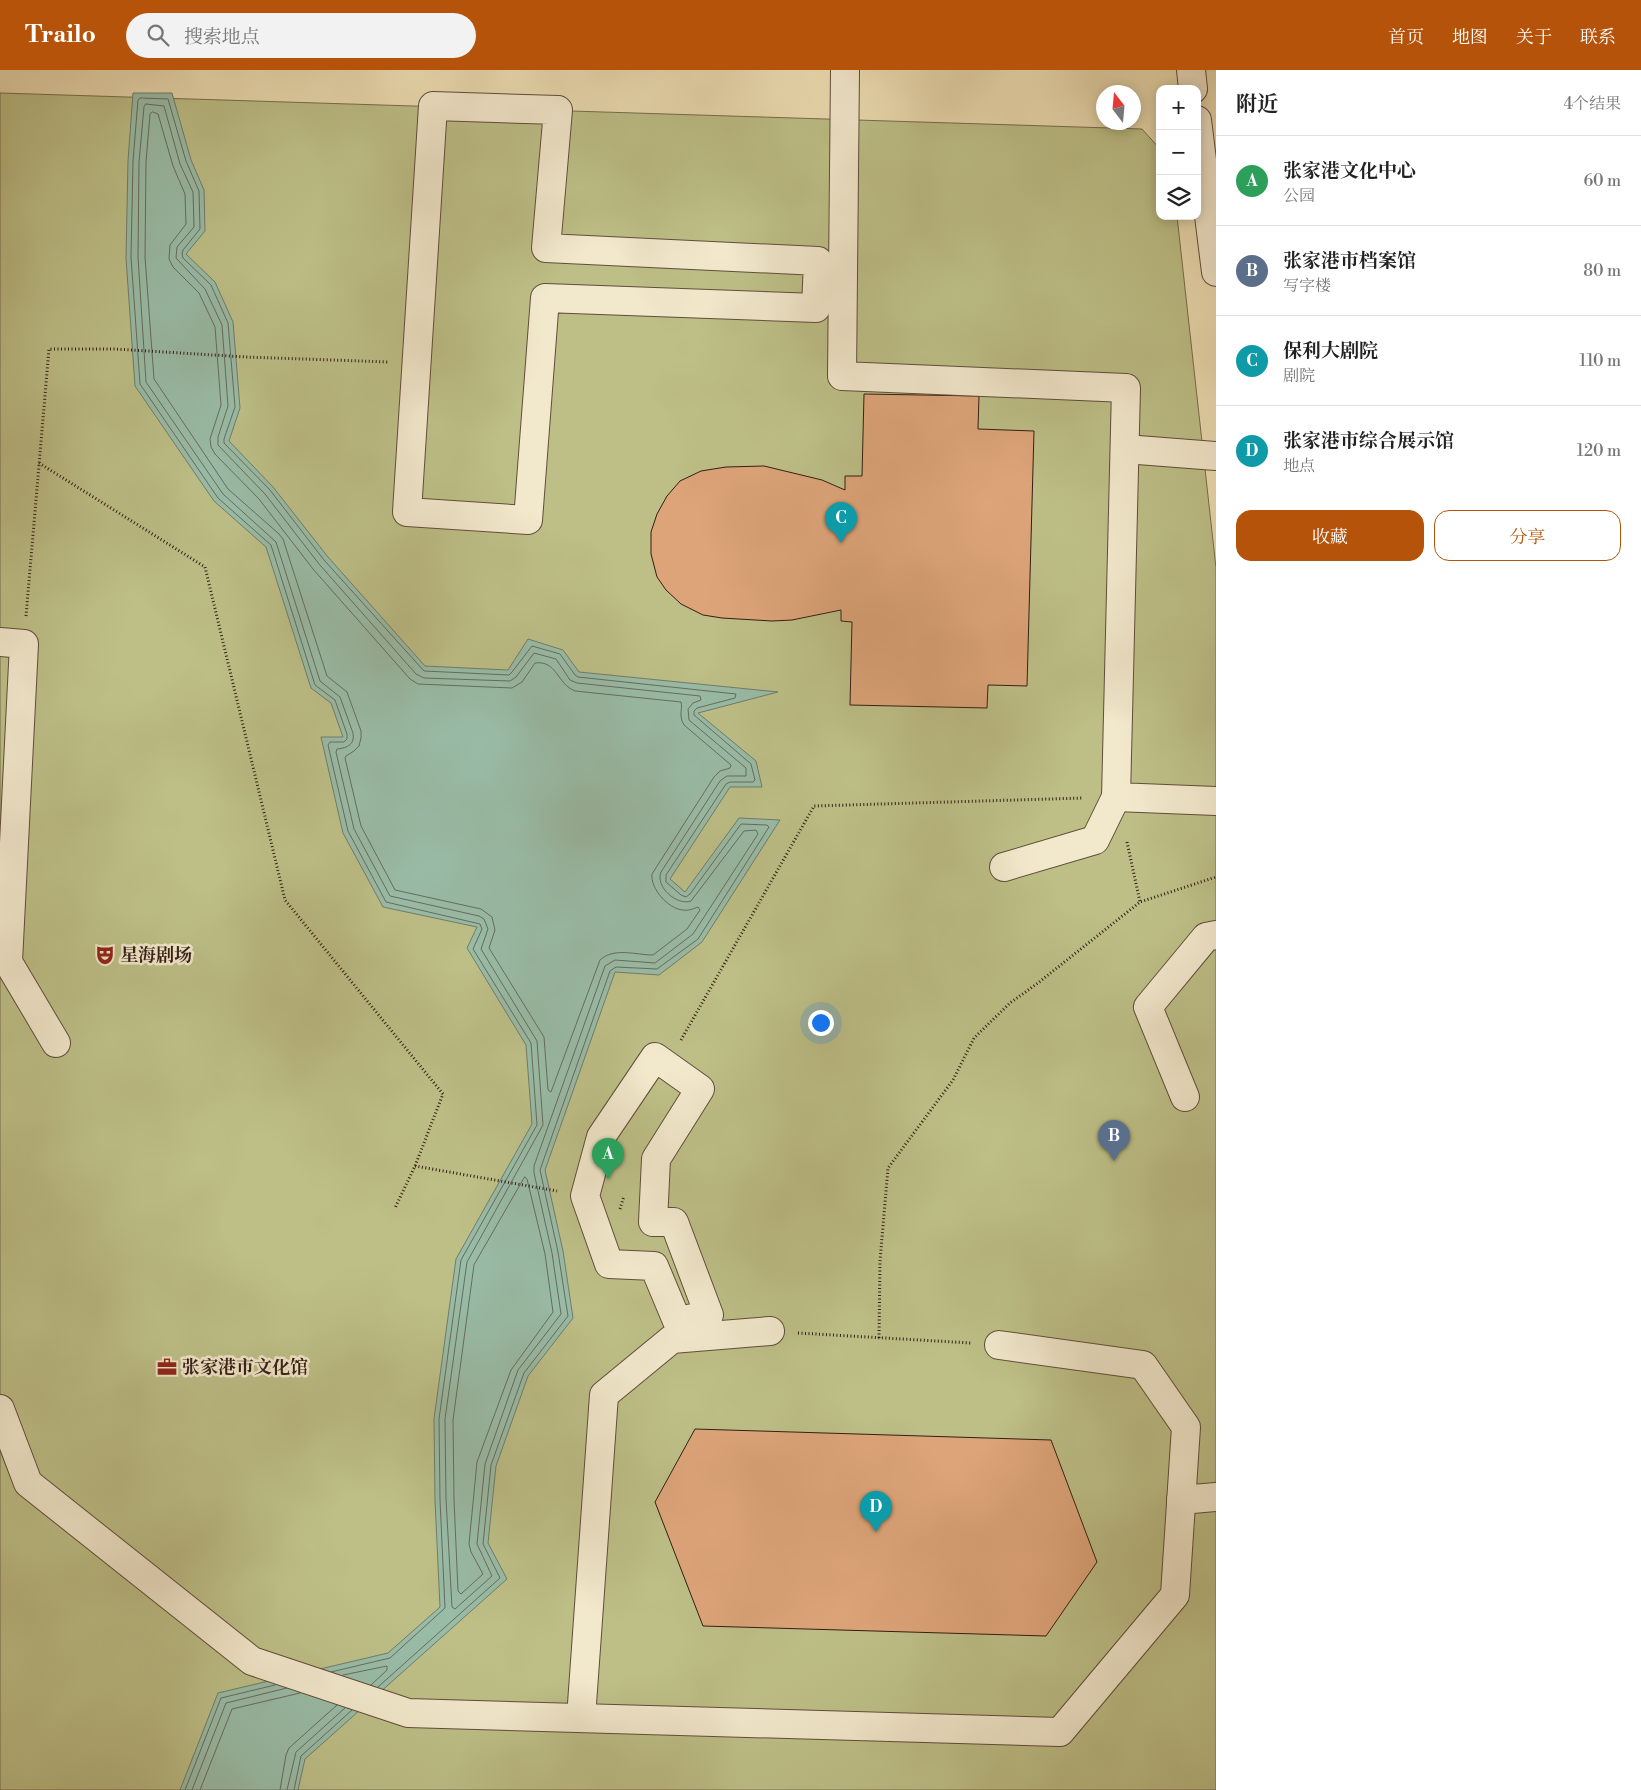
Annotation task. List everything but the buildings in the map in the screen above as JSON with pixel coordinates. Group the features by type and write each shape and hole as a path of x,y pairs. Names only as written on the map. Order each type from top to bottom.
{"street":[{"path":"845,70 842,376 1126,388 1116,797 1095,840 1004,867"},
{"path":"1191,70 1193,85"},
{"path":"433,106 558,110 546,248 818,261 816,308 545,298 528,520 407,512 417,362 433,106"},
{"path":"1198,130 1216,272"},
{"path":"1125,449 1216,456"},
{"path":"12,643 9,984 56,1043"},
{"path":"1116,797 1216,801"},
{"path":"1185,1097 1148,1007 1206,938 1216,935"},
{"path":"655,1057 700,1089 656,1160 652,1222 674,1222 709,1315 677,1321 654,1266 609,1264 585,1196 601,1137 655,1057"},
{"path":"581,1718 604,1394 672,1339 770,1331"},
{"path":"0,1409 28,1483 252,1661 408,1713 1060,1732 1175,1595 1186,1427 1143,1365 999,1345"},
{"path":"1181,1500 1216,1497"}],"path":[{"path":"12,643 39,463 48,349 115,349 246,357 417,362"},
{"path":"39,463 205,567 285,900 443,1094 415,1166 395,1208"},
{"path":"667,1065 814,806 1116,797"},
{"path":"1134,873 1140,902"},
{"path":"879,1338 880,1261 888,1168 953,1080 974,1038 1010,1002 1038,983 1140,902 1216,877"},
{"path":"415,1166 585,1196"},
{"path":"770,1331 999,1345"}],"green space":[{"path":"0,93 1096,128 1096,130 1142,129 1156,145 1156,220 1177,220 1216,568 1216,1790 0,1790"}],"water":[{"path":"133,93 172,93 191,160 204,190 205,231 186,254 215,282 233,322 240,408 229,441 273,487 328,557 425,666 508,670 528,639 563,650 579,672 778,692 698,713 756,761 762,787 730,787 670,879 685,892 739,818 780,820 702,942 659,975 615,972 545,1170 563,1251 573,1318 528,1376 496,1466 488,1543 507,1579 305,1759 298,1790 180,1790 218,1693 388,1653 440,1607 435,1500 434,1419 456,1259 532,1124 526,1045 467,948 477,927 383,907 343,833 321,737 343,737 331,703 311,688 266,547 214,501 135,386 126,258 128,161"}],"place":[{"name":"保利大剧院","path":"841,543"},
{"name":"星海剧场","path":"105,955"},
{"name":"张家港市档案馆","path":"1114,1161"},
{"name":"张家港文化中心","path":"608,1179"},
{"name":"张家港市文化馆","path":"167,1367"},
{"name":"张家港市综合展示馆","path":"876,1532"}]}
